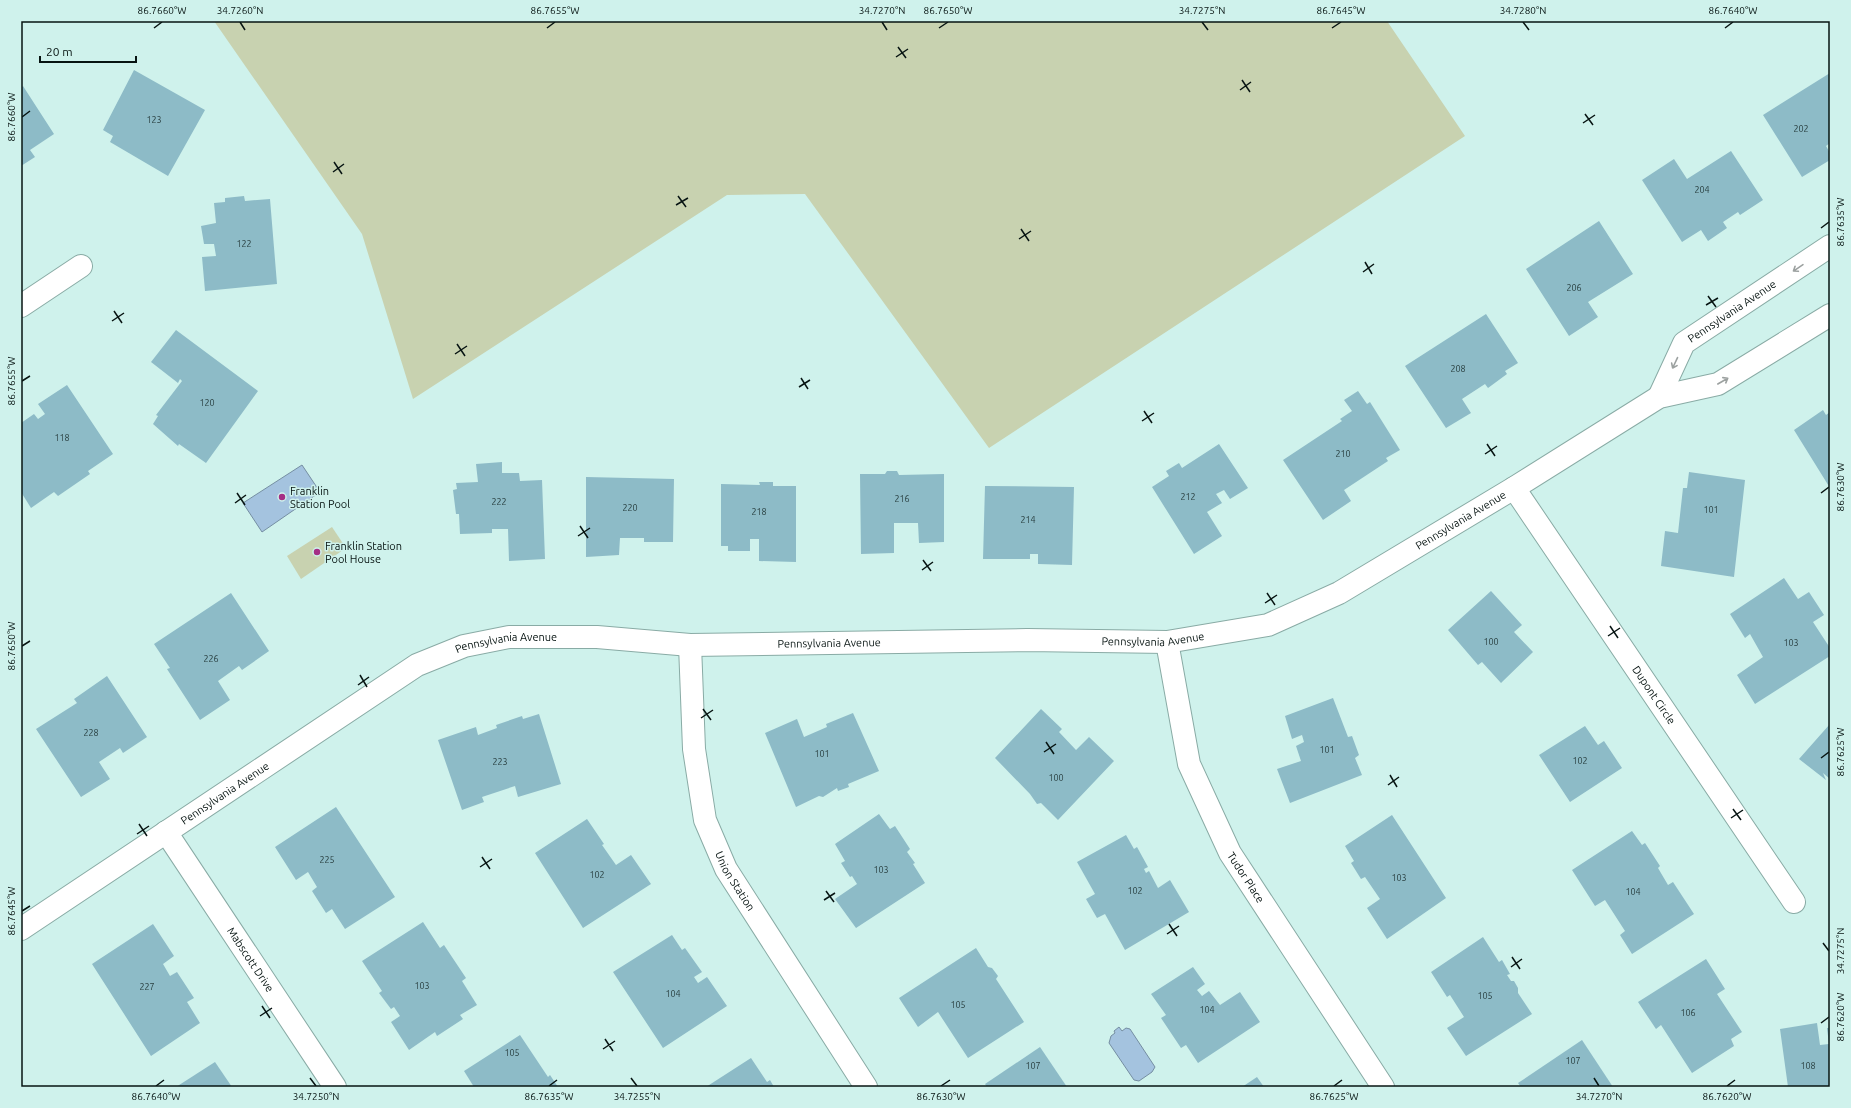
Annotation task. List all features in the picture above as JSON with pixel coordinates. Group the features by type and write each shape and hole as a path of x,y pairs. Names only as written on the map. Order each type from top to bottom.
{"street":[{"name":"Pennsylvania Avenue","path":"1659,397 1684,343 1830,246"},
{"path":"21,306 81,266"},
{"name":"Pennsylvania Avenue","path":"21,929 417,665 464,646 509,637 597,637 690,645 1027,640 1167,642 1268,625 1339,593 1514,488 1659,397 1718,384 1830,315"},
{"name":"Dupont Circle","path":"1514,488 1794,902"},
{"name":"Tudor Place","path":"1167,642 1189,764 1230,853 1383,1087"},
{"name":"Union Station","path":"690,645 694,749 705,820 726,869 866,1087"},
{"name":"Mabscott Drive","path":"166,832 335,1087"}],"green space":[{"path":"214,21 1387,21 1465,136 989,448 805,194 727,195 413,399 362,234"},
{"name":"Franklin Station Pool House","path":"332,527 346,548 301,579 287,556"}],"water":[{"name":"Franklin Station Pool","path":"302,465 320,492 262,532 243,503"},
{"path":"1119,1027 1122,1031 1126,1028 1130,1029 1155,1067 1152,1072 1139,1081 1134,1080 1109,1043 1111,1036 1115,1033 1114,1031"}],"building":[{"path":"134,70 205,110 168,176 110,142 113,136 103,130"},
{"path":"1830,73 1830,143 1826,146 1830,153 1830,160 1802,177 1763,115"},
{"path":"23,86 54,134 30,150 35,157 21,166 21,88"},
{"path":"1731,151 1763,200 1740,215 1738,212 1723,222 1727,228 1708,241 1701,230 1682,242 1642,180 1674,159 1687,179"},
{"path":"244,196 245,201 270,199 277,284 205,291 202,257 216,256 214,244 204,244 201,226 216,223 214,203 225,202 225,198"},
{"path":"1599,221 1633,274 1588,302 1598,317 1569,336 1526,269"},
{"path":"1486,314 1518,363 1505,371 1507,374 1488,388 1485,384 1462,399 1471,413 1446,428 1405,366"},
{"path":"176,330 258,391 206,463 179,444 178,446 153,424 158,416 156,415 182,381 180,379 178,383 151,362"},
{"path":"67,385 113,454 88,471 90,474 58,496 54,492 31,508 21,492 21,423 34,414 38,419 45,414 38,404"},
{"path":"1358,391 1367,404 1370,402 1400,450 1386,458 1388,461 1344,490 1351,501 1323,520 1283,460 1342,421 1340,419 1352,411 1344,400"},
{"path":"1823,410 1826,415 1830,412 1830,488 1794,430"},
{"path":"1219,444 1248,488 1230,499 1224,490 1216,494 1222,503 1207,512 1222,536 1194,554 1152,487 1169,476 1166,471 1179,463 1182,468"},
{"path":"502,462 502,473 519,473 520,481 542,480 545,559 509,561 508,529 492,529 492,533 460,534 459,514 456,514 453,490 457,489 456,483 478,482 476,464"},
{"path":"887,471 897,471 899,475 944,474 944,542 919,543 918,523 894,523 894,553 861,554 860,474 885,474"},
{"path":"1689,472 1745,480 1734,577 1661,566 1665,531 1678,533 1683,488 1687,488"},
{"path":"586,477 674,479 673,542 644,542 644,538 620,538 619,555 586,557"},
{"path":"759,482 773,482 773,486 796,486 796,562 759,561 759,539 750,539 750,551 728,551 728,546 721,546 721,484 760,485"},
{"path":"985,486 1074,487 1072,565 1038,564 1038,554 1030,554 1030,559 983,559"},
{"path":"1784,578 1798,599 1809,592 1824,615 1813,622 1830,648 1830,656 1755,704 1737,675 1763,657 1750,634 1745,638 1730,614"},
{"path":"1491,591 1522,625 1514,632 1533,652 1501,683 1482,662 1478,665 1448,630"},
{"path":"231,593 269,651 242,670 239,666 218,681 230,700 200,720 167,669 170,668 154,644"},
{"path":"107,676 147,737 123,753 120,748 99,762 110,779 81,797 36,729 77,703 74,699"},
{"path":"1333,698 1348,737 1352,736 1359,755 1355,758 1362,775 1290,803 1277,769 1301,761 1296,746 1304,742 1302,735 1292,739 1285,716"},
{"path":"1041,709 1062,729 1059,732 1076,750 1089,737 1114,761 1058,820 1041,803 1037,804 1030,794 995,758"},
{"path":"853,713 879,771 848,784 849,787 838,791 837,788 823,797 819,796 796,807 765,733 797,719 804,737 827,727 826,724"},
{"path":"539,714 561,784 518,797 515,786 482,797 484,802 462,810 438,740 476,727 478,735 497,728 496,725 522,716 523,719"},
{"path":"1830,724 1830,779 1823,773 1826,780 1799,759"},
{"path":"1585,726 1598,745 1604,741 1622,768 1570,802 1539,755"},
{"path":"336,807 395,897 345,929 332,909 326,913 312,891 317,887 308,872 296,880 275,847"},
{"path":"879,814 890,829 895,826 910,849 907,852 915,863 913,864 925,883 856,928 835,899 857,884 852,876 850,877 841,863 845,861 835,844"},
{"path":"1392,815 1446,898 1387,939 1367,908 1380,899 1365,877 1361,879 1351,863 1354,861 1345,846"},
{"path":"587,819 616,865 631,855 651,884 583,928 535,853"},
{"path":"1632,831 1642,845 1645,843 1660,866 1658,868 1668,885 1673,882 1694,914 1632,954 1620,935 1625,931 1605,900 1595,906 1572,870"},
{"path":"1126,835 1134,849 1137,847 1148,867 1144,869 1146,873 1149,871 1158,888 1170,880 1189,912 1125,950 1105,914 1097,918 1086,899 1095,894 1077,862"},
{"path":"423,922 440,948 444,945 466,978 462,981 477,1005 460,1015 463,1019 437,1036 435,1032 409,1050 391,1022 400,1016 394,1007 391,1009 379,993 382,991 362,961"},
{"path":"153,924 174,956 163,964 170,976 177,972 194,998 187,1002 200,1023 151,1056 92,964"},
{"path":"672,935 682,950 685,948 702,972 694,977 698,983 707,977 727,1006 663,1048 613,972"},
{"path":"1483,937 1499,962 1502,960 1510,974 1507,975 1511,981 1514,981 1518,988 1518,993 1532,1014 1466,1056 1447,1028 1464,1017 1450,995 1447,997 1431,972"},
{"path":"976,948 988,967 992,968 998,976 996,979 1024,1022 968,1058 938,1012 918,1027 899,998"},
{"path":"1706,959 1725,989 1717,994 1742,1032 1731,1039 1734,1046 1692,1073 1661,1025 1656,1029 1638,1002"},
{"path":"1193,967 1205,984 1197,990 1202,996 1209,991 1220,1005 1240,992 1260,1022 1198,1063 1186,1045 1181,1048 1161,1018 1166,1015 1151,994"},
{"path":"1817,1023 1820,1045 1829,1044 1827,1028 1830,1028 1830,1087 1788,1087 1780,1029"},
{"path":"520,1035 548,1077 550,1075 558,1087 474,1087 464,1071"},
{"path":"1582,1040 1613,1087 1521,1087 1518,1083"},
{"path":"1040,1047 1067,1087 987,1087 985,1084"},
{"path":"751,1058 767,1082 770,1080 774,1087 706,1087"},
{"path":"215,1062 232,1087 176,1087"},
{"path":"1257,1077 1264,1087 1242,1087"}],"place":[{"name":"Franklin Station Pool","path":"282,497"},
{"name":"Franklin Station Pool House","path":"317,552"}]}
